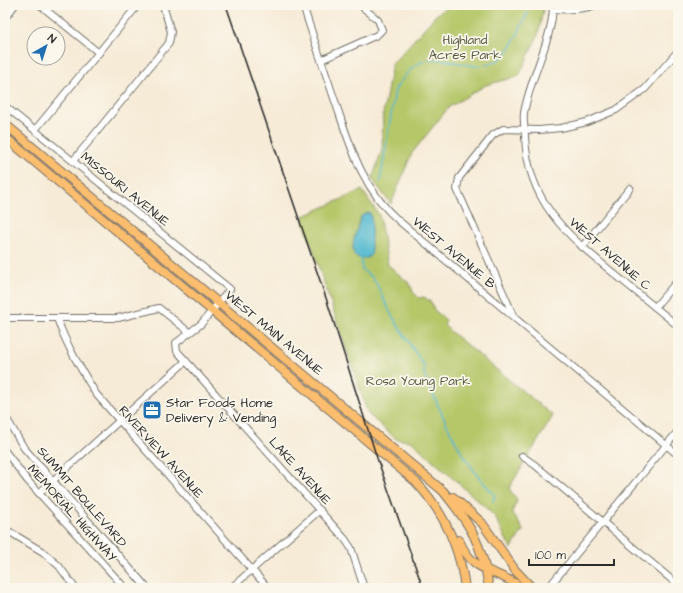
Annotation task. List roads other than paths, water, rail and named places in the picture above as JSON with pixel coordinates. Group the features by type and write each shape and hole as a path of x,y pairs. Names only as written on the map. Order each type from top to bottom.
{"main road":[{"name":"WEST MAIN AVENUE","path":"5,124 444,491 472,529 478,542 486,570 489,588"},
{"name":"WEST MAIN AVENUE","path":"5,137 212,312 404,471 423,490 440,513 451,534 460,560 465,588"},
{"path":"423,490 442,509 465,553 475,563 486,570 512,581 522,588"},
{"path":"444,491 482,523 515,570 532,588"}],"street":[{"path":"5,18 15,5"},
{"path":"40,5 99,53"},
{"path":"35,130 138,5"},
{"path":"73,161 169,43 171,32 163,5"},
{"name":"WEST AVENUE B","path":"303,5 356,161 374,194 392,215 678,455"},
{"path":"321,60 377,35 382,30 378,20 360,5"},
{"path":"553,7 567,10 586,8 596,5"},
{"name":"WEST AVENUE C","path":"553,7 551,26 528,92 523,116 526,155 534,181 545,204 559,225 582,247 678,326"},
{"path":"515,318 457,189 459,178 493,135 503,128 561,128 588,122 616,110 645,89 678,51"},
{"name":"MISSOURI AVENUE","path":"5,106 230,289 220,303"},
{"path":"582,247 630,188"},
{"path":"655,307 678,280"},
{"path":"5,318 118,318 159,308 189,332 201,324 220,303"},
{"name":"RIVERVIEW AVENUE","path":"57,318 62,333 77,364 96,394 119,422 268,588"},
{"name":"LAKE AVENUE","path":"189,332 176,343 175,346 186,362 320,510 350,548 364,588"},
{"path":"39,493 186,362"},
{"name":"SUMMIT BOULEVARD","path":"5,416 24,448 147,588"},
{"path":"548,588 678,431"},
{"name":"MEMORIAL HIGHWAY","path":"5,451 39,493 125,588"},
{"path":"522,456 535,465 603,522 677,586"},
{"path":"232,588 320,510"},
{"path":"5,529 43,552 59,566 75,588"}],"water":[{"path":"370,212 372,222 372,253 368,258 361,259 354,255 353,246 361,216"}],"waterway":[{"path":"380,182 395,90 409,71 422,62 435,59 448,60 474,66 487,65 501,58 510,49 528,13"},
{"path":"361,258 362,270 371,276 376,283 392,316 424,366 424,374 454,438 472,468 495,495 493,501"}],"railway":[{"path":"226,5 327,301 377,458 423,588"}],"place":[{"name":"Star Foods Home Delivery & Vending","path":"152,410"}],"park label":[{"name":"Highland Acres Park","path":"465,48"},
{"name":"Rosa Young Park","path":"418,381"}]}
